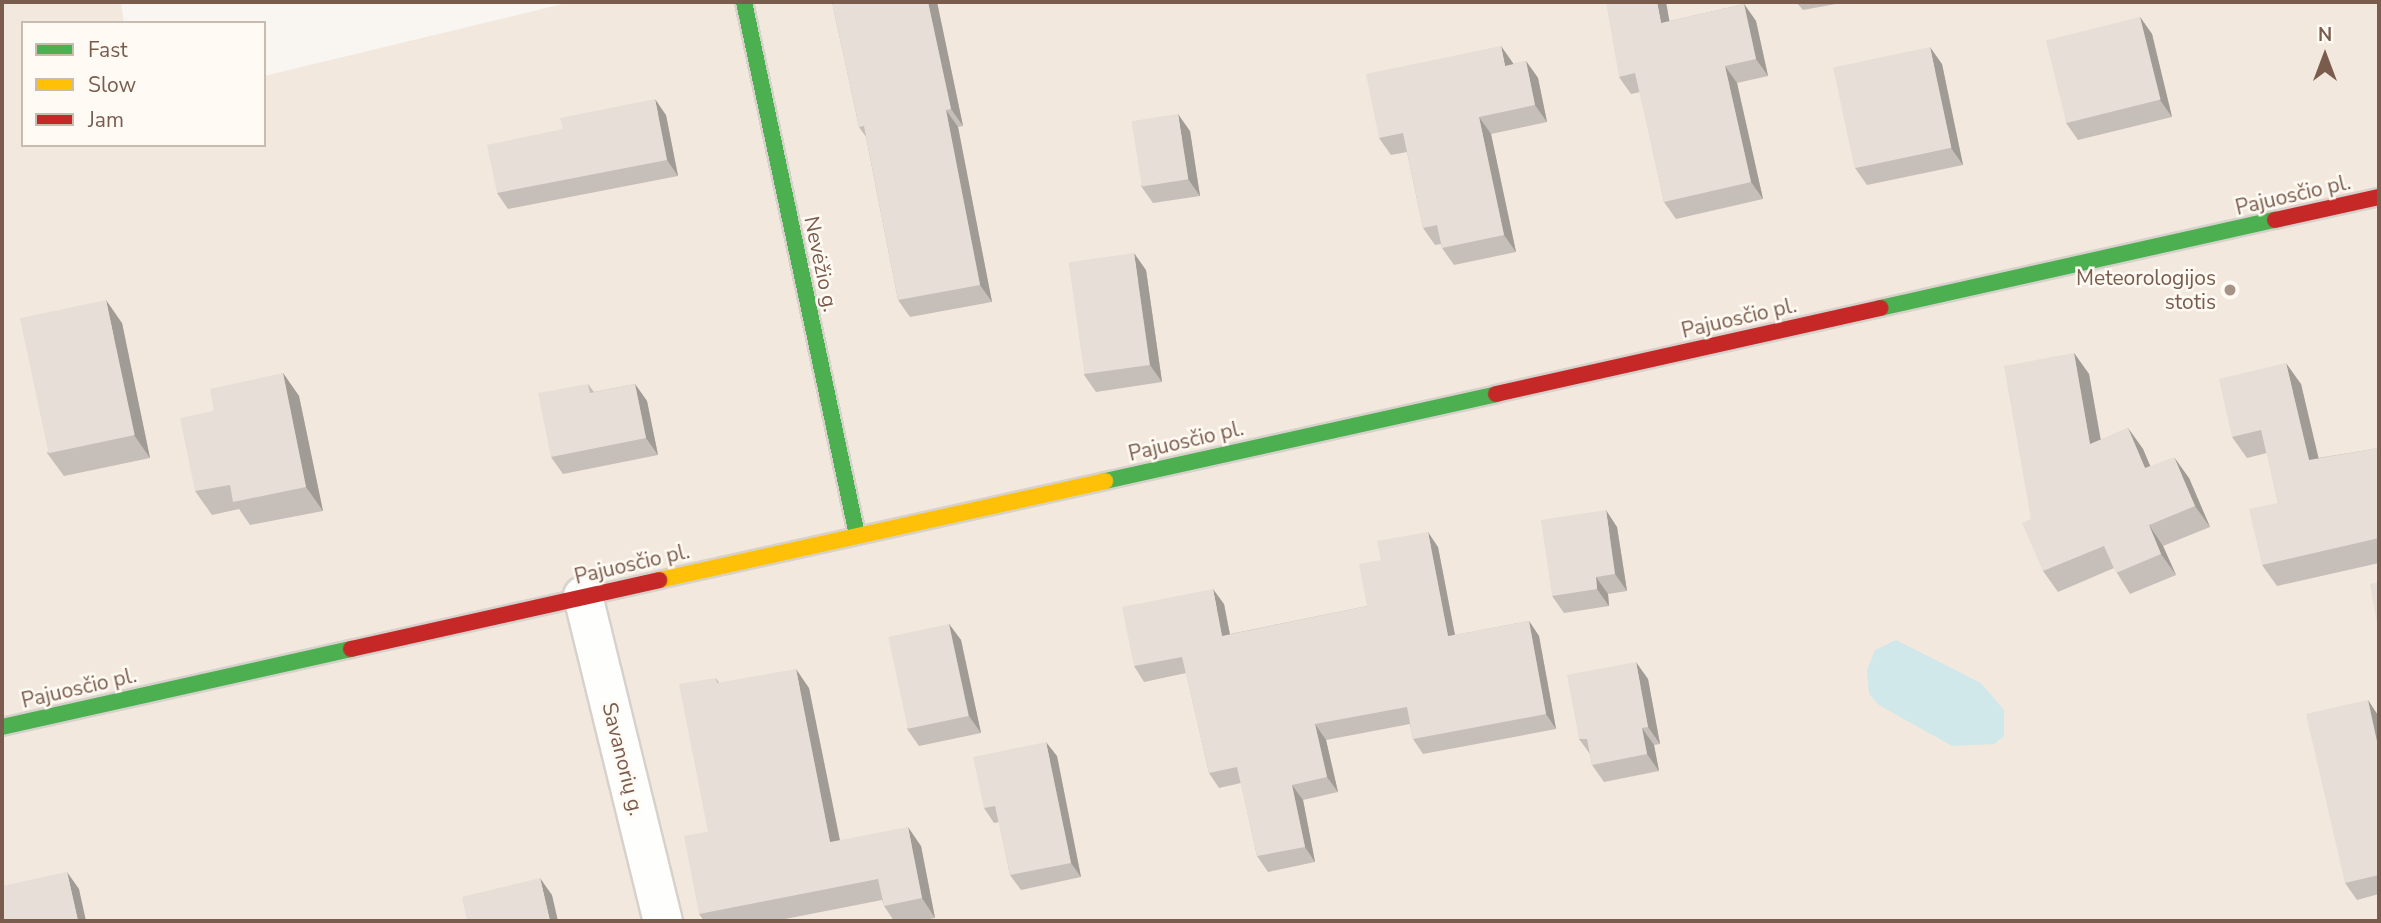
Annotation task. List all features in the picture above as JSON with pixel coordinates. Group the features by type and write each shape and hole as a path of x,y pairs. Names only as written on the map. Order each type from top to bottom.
{"main road":[{"name":"Nevėžio g.","path":"744,2 857,535"},
{"name":"Pajuosčio pl.","path":"2,727 2379,197"}],"street":[{"name":"Savanorių g.","path":"583,596 663,921"}],"shaded area":[{"path":"2,2 121,2 124,21 21,21 21,147 266,147 266,76 571,2 2379,2 2379,921 2,921"}],"water":[{"path":"1896,640 1981,683 2004,710 2004,736 1994,744 1952,746 1879,705 1869,694 1867,670 1875,650"}],"building":[{"path":"832,2 928,2 951,109 946,110 980,285 898,300 864,126 859,127"},
{"path":"1606,2 1657,2 1661,23 1744,4 1756,59 1725,66 1751,182 1664,202 1635,73 1619,77"},
{"path":"2140,17 2161,99 2066,123 2046,40"},
{"path":"1501,46 1505,66 1526,61 1535,105 1479,117 1504,235 1442,248 1437,225 1423,228 1403,133 1379,138 1366,74"},
{"path":"1930,47 1951,148 1855,168 1833,68"},
{"path":"655,99 667,160 497,193 487,145 563,129 560,118"},
{"path":"1178,114 1188,179 1142,187 1132,121"},
{"path":"1134,253 1150,365 1084,374 1069,262"},
{"path":"106,300 135,435 49,453 20,318"},
{"path":"2074,353 2090,444 2128,428 2145,468 2174,457 2195,506 2149,525 2161,554 2116,573 2104,546 2043,571 2022,523 2031,519 2004,366"},
{"path":"2286,363 2309,460 2379,448 2379,538 2262,565 2249,509 2278,503 2261,430 2232,437 2219,379"},
{"path":"283,373 306,487 233,502 230,485 195,491 180,418 214,411 210,389"},
{"path":"588,384 590,393 635,384 646,438 551,457 538,393"},
{"path":"1606,510 1615,574 1596,577 1597,589 1552,596 1541,520"},
{"path":"1428,532 1448,636 1529,621 1546,714 1413,739 1407,707 1315,724 1327,777 1292,785 1305,847 1257,856 1237,767 1209,773 1182,657 1134,666 1122,607 1213,589 1222,636 1367,606 1359,564 1381,560 1377,541"},
{"path":"2379,582 2379,634 2370,584"},
{"path":"949,624 969,716 908,729 888,637"},
{"path":"1636,662 1648,727 1642,728 1647,754 1592,765 1587,739 1579,739 1567,675"},
{"path":"796,669 830,842 908,827 922,898 884,906 878,879 699,914 684,836 708,832 679,684 716,678 717,683"},
{"path":"2368,700 2379,751 2379,875 2345,883 2306,714"},
{"path":"1046,742 1071,863 1010,875 995,806 984,808 973,757"},
{"path":"67,872 78,921 2,921 2,886"},
{"path":"540,878 550,921 467,921 462,897"}],"traffic: fast":[{"path":"744,2 857,535"},
{"path":"1880,308 2275,220"},
{"path":"1105,481 1496,394"},
{"path":"2,727 351,649"}],"traffic: slow":[{"path":"659,580 1105,481"}],"traffic: jam":[{"path":"2275,220 2379,197"},
{"path":"1496,394 1880,308"},
{"path":"351,649 659,580"}],"place":[{"name":"Meteorologijos stotis","path":"2230,290"}]}
